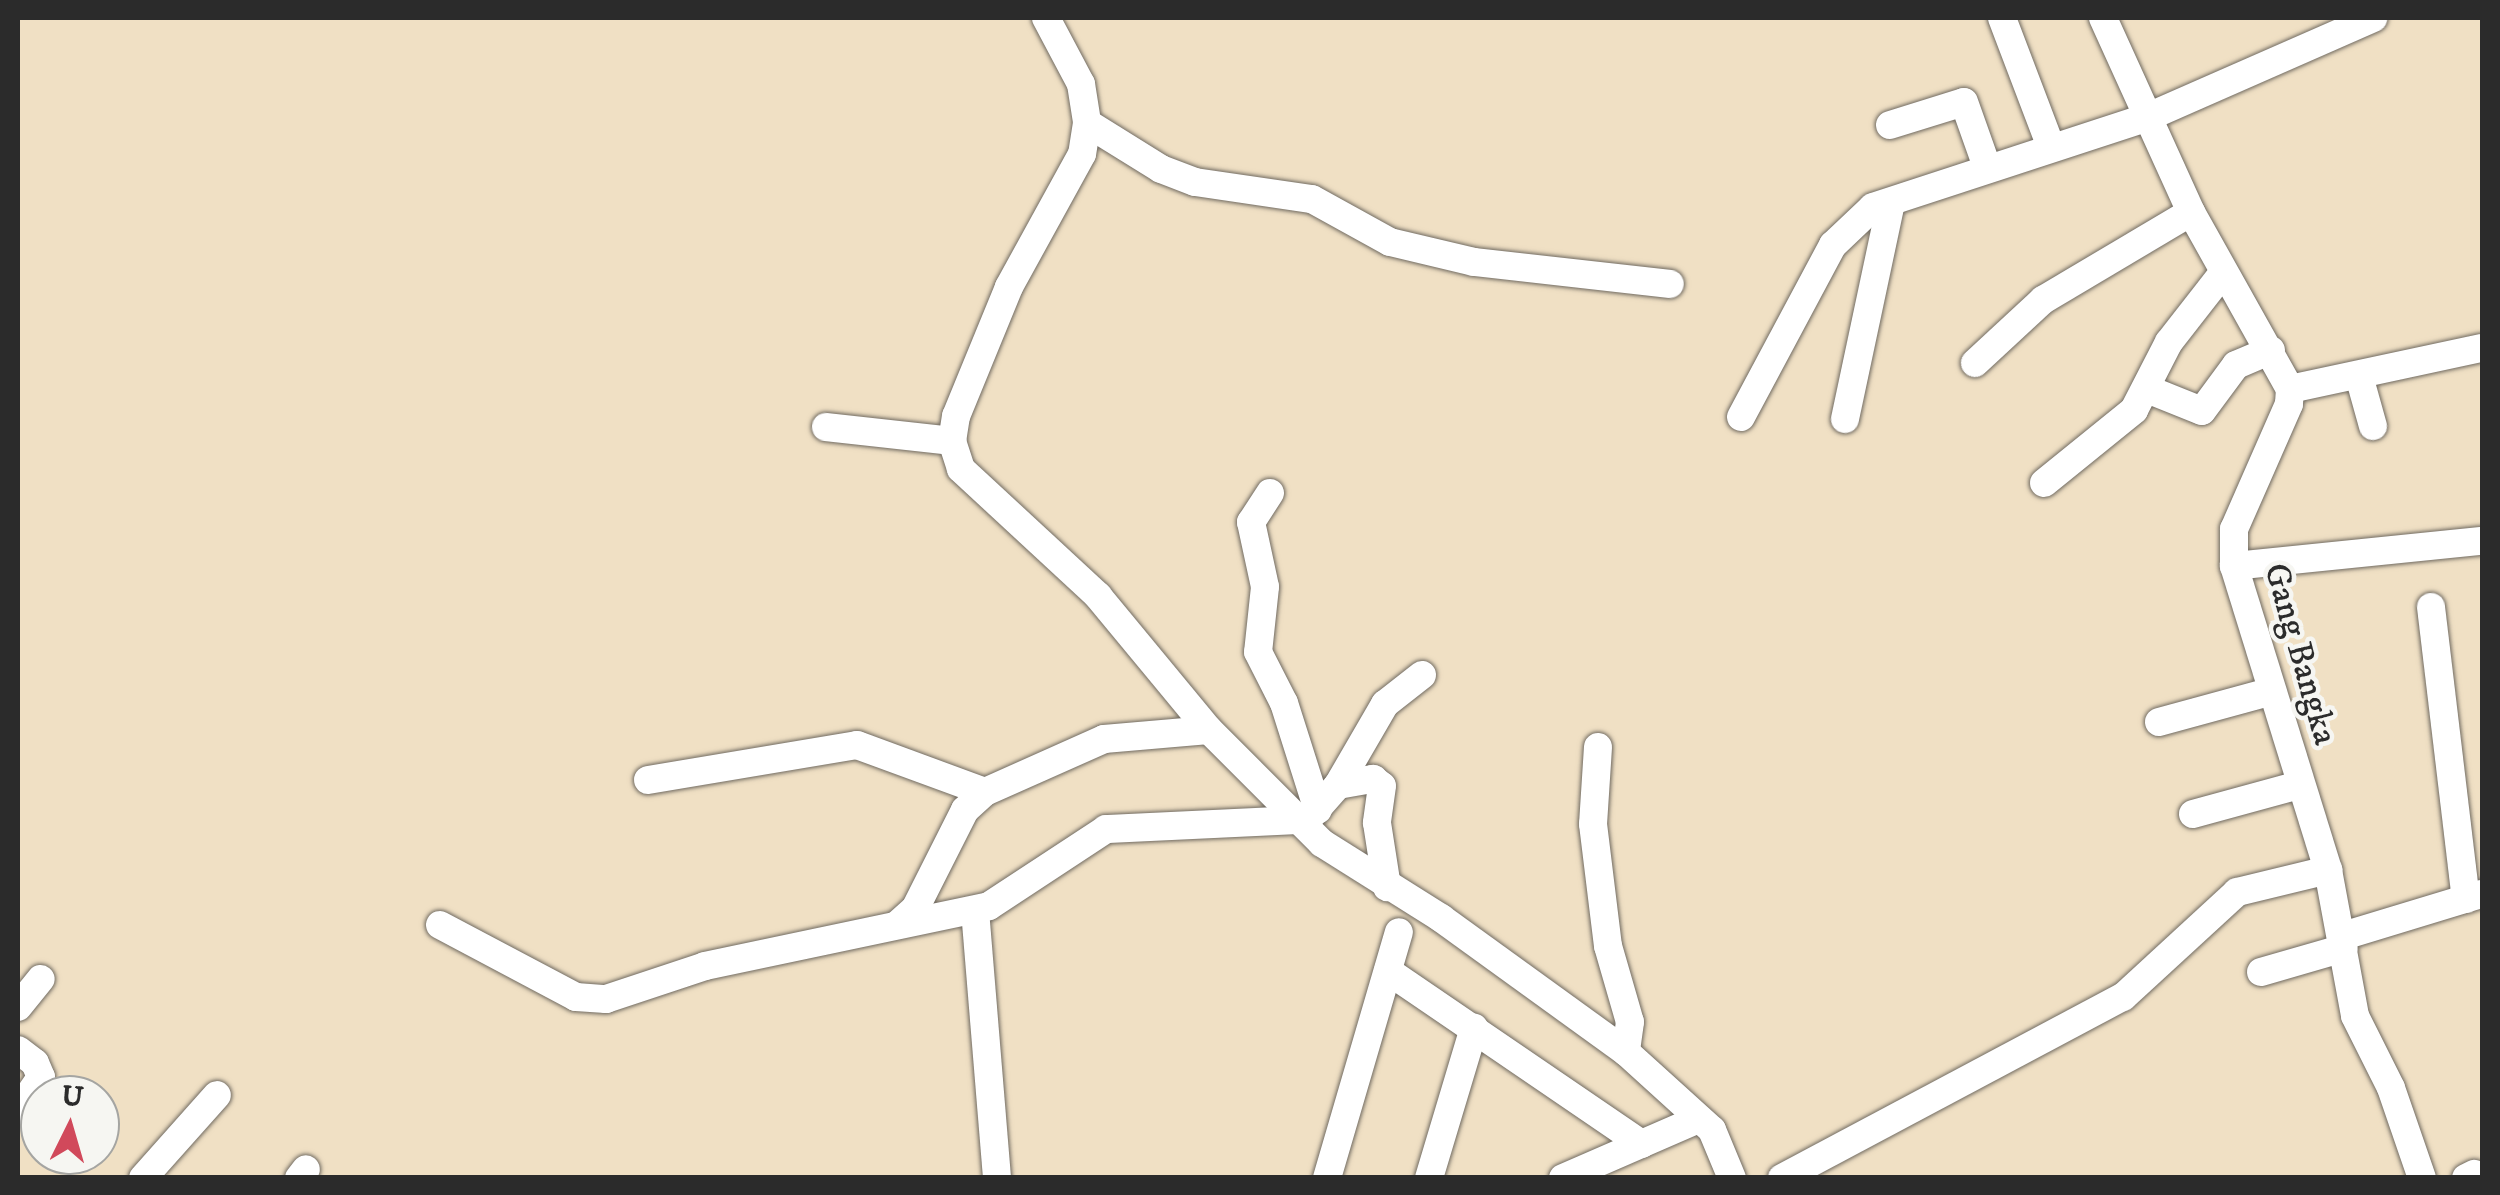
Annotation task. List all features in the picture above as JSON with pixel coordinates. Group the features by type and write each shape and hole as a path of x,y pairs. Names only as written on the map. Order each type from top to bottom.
{"street":[{"path":"1046,18 1074,65 1087,124 1074,173 1000,308 952,441 961,469 1098,596 1209,730 1307,818 1387,887 1626,1052 1700,1119 1722,1173"},
{"path":"2002,18 2051,147"},
{"path":"2103,18 2191,212 2290,389 2482,348"},
{"path":"1741,417 1833,245 1874,207 2148,117 2373,18"},
{"path":"1890,125 1964,102 1987,167"},
{"path":"1087,124 1160,169 1195,182 1312,199 1390,242 1474,262 1670,284"},
{"path":"1845,418 1890,203"},
{"path":"1974,363 2042,300 2191,212"},
{"path":"2044,484 2071,468 2134,410 2169,342 2224,273"},
{"path":"2147,389 2202,411 2236,366 2271,350"},
{"path":"2359,376 2373,426"},
{"name":"Gang Bangka","path":"2290,389 2289,404 2234,529 2234,566 2328,870 2355,1016 2391,1088 2422,1178"},
{"path":"826,427 952,441"},
{"path":"1270,493 1251,522 1265,587 1258,652 1284,703 1307,818"},
{"path":"2234,566 2482,541"},
{"path":"2261,972 2474,896 2431,608"},
{"path":"440,925 576,997 606,999 705,966 974,910 1106,829 1307,818 1338,785 1385,704 1422,674"},
{"path":"2159,722 2270,692"},
{"path":"896,926 916,909 958,822 984,792 1104,739 1209,730"},
{"path":"648,780 857,745 984,792"},
{"path":"1598,747 1593,824 1608,946 1630,1022 1626,1052"},
{"path":"1338,785 1373,779 1382,786 1377,824 1387,887"},
{"path":"2193,814 2299,785"},
{"path":"1782,1178 2123,997 2237,892 2328,870"},
{"path":"974,910 996,1178"},
{"path":"1327,1178 1399,932"},
{"path":"1388,971 1642,1144"},
{"path":"18,1007 41,980"},
{"path":"1429,1178 1474,1028"},
{"path":"18,1050 36,1063 41,1077 18,1111"},
{"path":"143,1178 218,1095"},
{"path":"1563,1178 1700,1119"}]}
